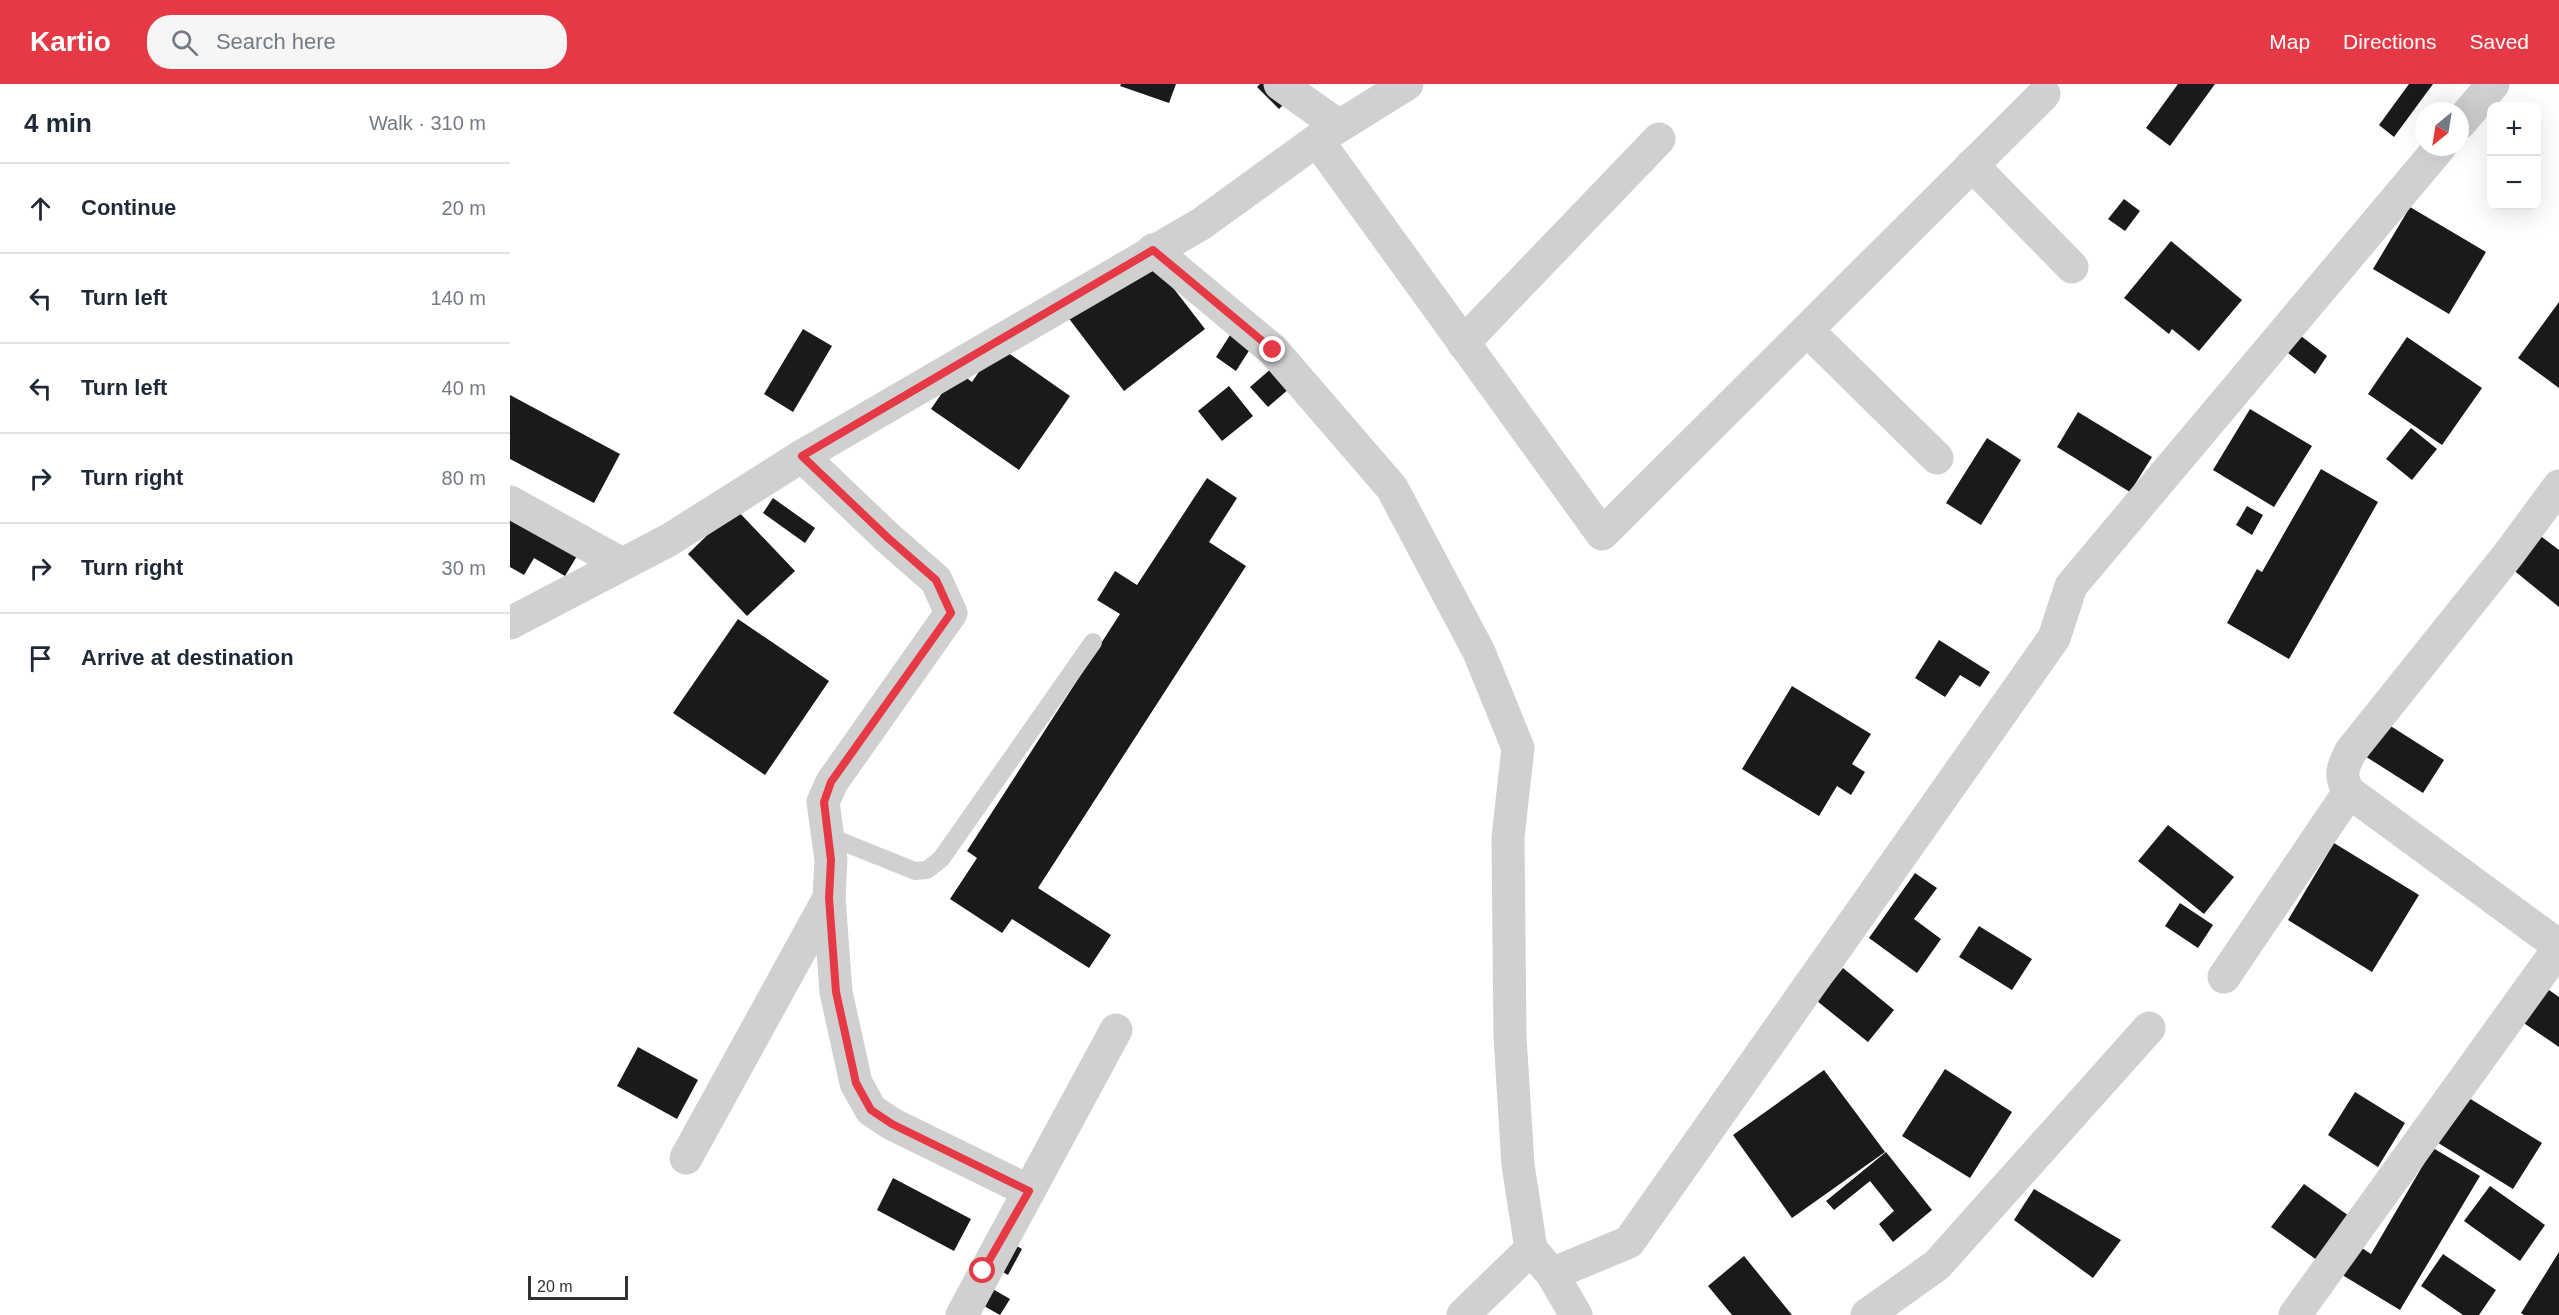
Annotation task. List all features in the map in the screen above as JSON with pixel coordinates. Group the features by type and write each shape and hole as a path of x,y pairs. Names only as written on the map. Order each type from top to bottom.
{"street":[{"path":"1280,84 1322,138 1463,343 1602,534 2044,94"},
{"path":"510,623 669,540 802,456 1201,224 1322,138 1407,84"},
{"path":"2469,112 2493,84"},
{"path":"1463,343 1659,139"},
{"path":"1552,1274 1629,1242 2054,638 2071,586 2432,156"},
{"path":"1972,165 2072,267"},
{"path":"1153,250 1273,350 1392,488 1479,652 1518,748 1508,837 1510,1037 1518,1165 1530,1249 1552,1274 1576,1315"},
{"path":"1807,330 1937,458"},
{"path":"802,456 936,580 951,613 831,782 824,802 831,860 829,898 836,992 856,1083 871,1110 892,1124 1029,1191"},
{"path":"2295,1315 2559,947 2349,792 2342,780 2342,769 2351,751 2508,555 2559,486"},
{"path":"510,502 622,564"},
{"path":"2224,977 2349,792"},
{"path":"686,1158 829,898"},
{"path":"1867,1315 1937,1265 2149,1028"},
{"path":"962,1315 983,1271 1116,1030"},
{"path":"1462,1315 1530,1249"}],"lane":[{"path":"828,836 915,872 927,870 941,859 1093,642"}],"building":[{"path":"1121,84 1176,84 1169,103 1120,86"},
{"path":"1260,84 1277,84 1290,98 1279,109 1257,87"},
{"path":"2178,84 2215,84 2170,146 2146,128"},
{"path":"2409,84 2433,84 2420,102 2415,102 2415,108 2394,137 2379,125"},
{"path":"2124,199 2140,211 2125,231 2108,219"},
{"path":"2410,207 2486,252 2449,314 2373,269"},
{"path":"2171,241 2242,300 2199,351 2172,329 2169,334 2124,298"},
{"path":"1147,254 1205,329 1124,391 1067,316"},
{"path":"2559,302 2559,388 2518,358"},
{"path":"803,329 832,346 793,412 764,394"},
{"path":"1232,332 1252,346 1236,371 1216,357"},
{"path":"2301,336 2327,356 2315,374 2288,353"},
{"path":"2407,337 2482,388 2442,445 2368,394"},
{"path":"997,345 1070,396 1019,470 931,409 957,371 972,382"},
{"path":"1272,368 1290,388 1268,407 1250,387"},
{"path":"1229,386 1253,416 1222,441 1198,411"},
{"path":"510,395 620,454 594,503 510,459"},
{"path":"2250,409 2312,446 2274,507 2213,470"},
{"path":"2078,412 2152,457 2130,492 2057,447"},
{"path":"2411,428 2437,449 2412,480 2386,459"},
{"path":"1987,438 2021,460 1981,525 1946,503"},
{"path":"2321,469 2378,502 2289,659 2227,623 2257,569 2262,572"},
{"path":"1207,478 1237,498 1209,542 1246,566 1038,888 1111,935 1089,968 1012,919 1002,933 950,899 977,858 967,851 1120,614 1097,600 1115,571 1137,585"},
{"path":"773,498 815,528 805,543 763,513"},
{"path":"2247,506 2263,515 2252,535 2236,525"},
{"path":"735,508 795,571 747,616 688,554"},
{"path":"510,511 580,551 565,576 534,558 524,575 510,567"},
{"path":"2533,530 2559,550 2559,607 2506,564"},
{"path":"738,619 829,681 765,775 673,713"},
{"path":"1939,640 1990,672 1980,687 1960,675 1945,697 1915,678"},
{"path":"1792,686 1871,734 1852,764 1865,772 1851,795 1837,786 1819,816 1742,769"},
{"path":"2378,718 2444,760 2423,793 2357,751"},
{"path":"2168,825 2234,877 2204,914 2138,861"},
{"path":"2334,843 2419,895 2372,972 2288,920"},
{"path":"1915,873 1937,888 1914,919 1941,939 1917,973 1869,938"},
{"path":"2180,903 2213,925 2198,948 2165,926"},
{"path":"1979,926 2032,959 2012,990 1959,957"},
{"path":"1843,968 1894,1010 1868,1042 1817,1001"},
{"path":"2536,981 2559,997 2559,1047 2512,1015"},
{"path":"638,1047 698,1080 677,1119 617,1086"},
{"path":"1945,1069 2012,1112 1970,1178 1902,1136"},
{"path":"1824,1070 1885,1152 1792,1218 1733,1135"},
{"path":"2355,1092 2405,1123 2378,1167 2328,1135"},
{"path":"2464,1095 2542,1143 2513,1189 2435,1141"},
{"path":"2433,1148 2480,1176 2400,1310 2339,1273 2356,1244 2371,1254"},
{"path":"1886,1152 1932,1210 1893,1242 1879,1224 1894,1211 1870,1181 1834,1210 1826,1201"},
{"path":"893,1178 971,1219 954,1251 877,1210"},
{"path":"2304,1184 2352,1218 2321,1263 2271,1227"},
{"path":"2490,1186 2545,1225 2520,1261 2464,1221"},
{"path":"2034,1189 2121,1240 2093,1278 2014,1220"},
{"path":"1003,1238 1022,1249 1008,1275 989,1264"},
{"path":"2559,1252 2559,1315 2524,1315 2521,1313"},
{"path":"2443,1254 2496,1290 2479,1315 2463,1315 2421,1286"},
{"path":"1744,1256 1792,1315 1732,1315 1708,1286"},
{"path":"984,1284 1010,1299 1000,1315 975,1301"}],"route":[{"path":"983,1271 1029,1191 892,1124 871,1110 856,1083 836,992 829,898 831,860 824,802 831,782 951,613 936,580 802,456 1153,250 1273,350"}]}
